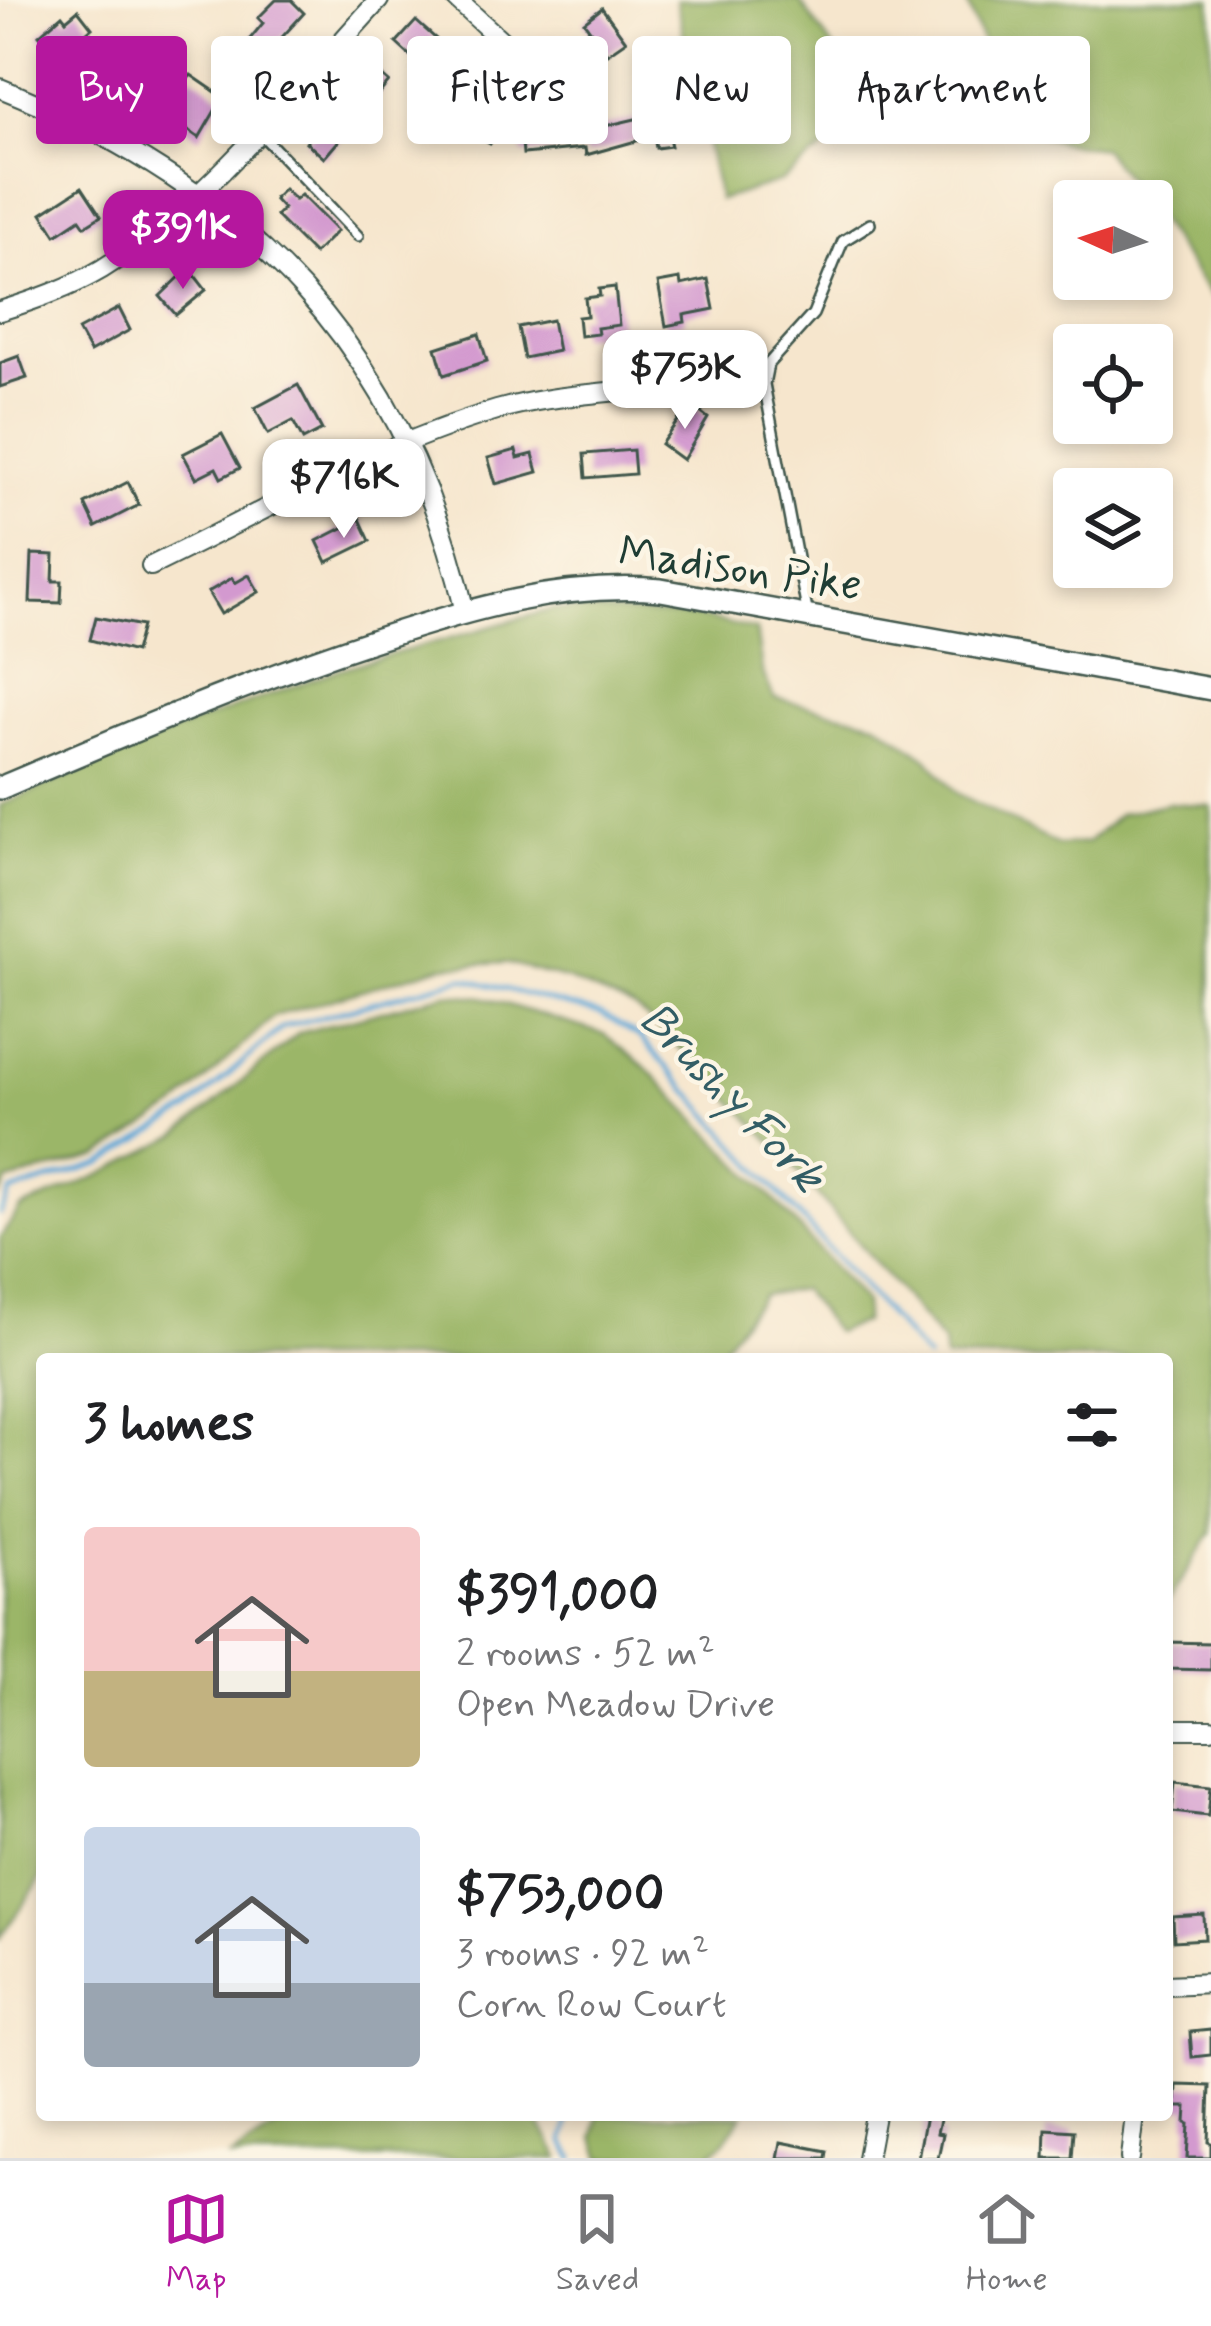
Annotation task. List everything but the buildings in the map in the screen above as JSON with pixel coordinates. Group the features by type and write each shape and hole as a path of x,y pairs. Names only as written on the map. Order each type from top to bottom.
{"street":[{"path":"346,36 379,0"},
{"path":"457,0 496,36"},
{"path":"0,88 102,134 199,194 273,258 324,314 377,386 407,442 454,565 465,612"},
{"path":"0,311 56,292 100,270 199,194 246,144"},
{"path":"152,566 407,442 540,400 626,390"},
{"name":"Madison Pike","path":"0,788 265,677 465,612 524,597 616,586 661,590 1211,689"},
{"path":"1174,1729 1211,1729"},
{"path":"1173,1984 1211,1983"},
{"path":"867,2158 874,2121"},
{"path":"1130,2158 1134,2121"}],"lane":[{"path":"270,144 358,236"},
{"path":"808,616 764,384 768,364 813,314 844,241 870,224"}],"green space":[{"path":"676,0 799,0 824,36 815,36 815,144 826,144 824,149 781,181 719,200 707,144 791,144 791,36 684,36"},
{"path":"966,0 1211,0 1211,297 1173,242 1173,180 1127,180 1102,148 1071,144 1090,144 1090,36 980,36"},
{"path":"554,609 699,617 756,630 762,671 774,698 876,722 927,758 957,793 1058,845 1087,843 1120,814 1170,803 1211,806 1211,1533 1173,1593 1173,1353 944,1353 943,1343 778,1148 686,1053 634,1007 569,980 505,963 442,966 274,1016 177,1106 99,1156 8,1181 0,1194 0,805 191,724 340,669"},
{"path":"446,994 482,997 604,1034 648,1069 780,1206 864,1303 864,1322 835,1332 801,1289 762,1295 718,1353 36,1353 36,1886 0,1938 0,1238 20,1209 178,1135 299,1033"},
{"path":"288,2121 538,2121 560,2158 231,2158"},
{"path":"598,2121 739,2121 706,2158 602,2158 594,2137"}],"waterway":[{"name":"Brushy Fork","path":"0,1214 11,1192 101,1164 187,1111 283,1027 463,978 601,1014 640,1037 922,1353"},
{"name":"Brushy Fork","path":"569,2121 564,2141 574,2158"}]}
